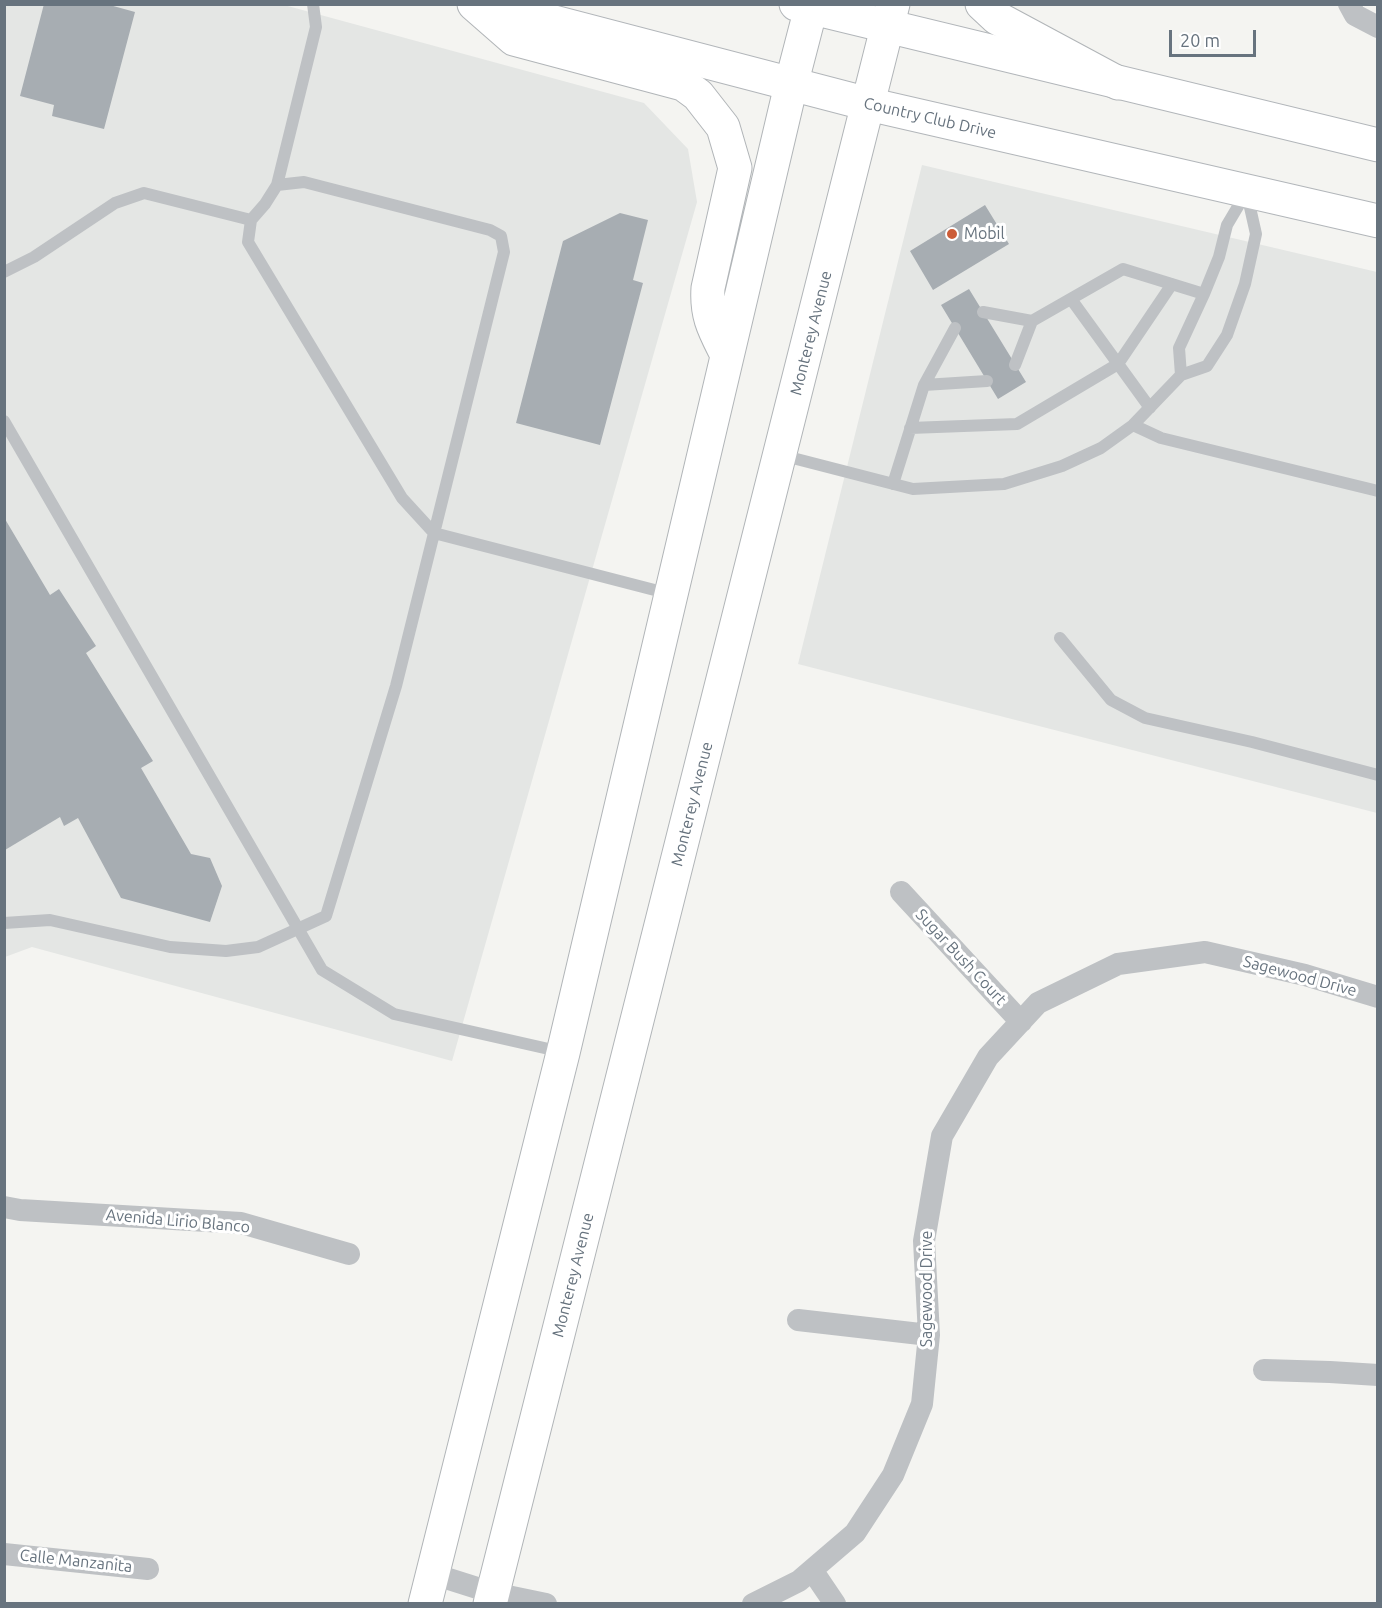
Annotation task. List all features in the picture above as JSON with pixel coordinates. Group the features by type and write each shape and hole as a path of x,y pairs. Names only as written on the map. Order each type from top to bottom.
{"main road":[{"path":"474,4 514,39 682,84 698,96 723,127 735,168 708,288 707,306 710,320 727,355"},
{"name":"Country Club Drive","path":"485,4 868,104 1377,221"},
{"path":"982,4 997,18 1118,82"},
{"path":"429,1589 563,1053 791,84 807,6 890,16 1118,82 1377,145"},
{"name":"Monterey Avenue","path":"491,1598 890,16"}],"street":[{"path":"1349,4 1355,15 1377,27"},
{"name":"Sugar Bush Court","path":"901,892 1021,1022"},
{"name":"Sagewood Drive","path":"753,1604 799,1581 855,1533 893,1475 921,1404 929,1335 924,1242 942,1136 988,1057 1038,1003 1118,964 1204,952 1305,975 1377,997"},
{"name":"Avenida Lirio Blanco","path":"4,1207 20,1210 241,1223 349,1254"},
{"path":"798,1320 929,1335"},
{"path":"1264,1370 1330,1371 1377,1375"},
{"name":"Calle Manzanita","path":"4,1554 148,1569"},
{"path":"812,1570 835,1604"},
{"path":"429,1589 546,1604"}],"lane":[{"path":"314,4 316,27 277,184 266,204 251,220 248,242 402,498 434,533 671,594"},
{"path":"4,923 50,920 170,947 226,951 258,947 326,916 396,686 504,252 501,236 490,230 304,182 277,184"},
{"path":"1181,375 1179,348 1219,257 1227,225 1247,191"},
{"path":"780,455 913,489 1004,484 1062,466 1101,448 1133,425 1181,375 1207,366 1227,335 1245,284 1256,234 1247,191"},
{"path":"4,272 34,256 115,203 144,193 251,220"},
{"path":"983,312 1032,321 1123,269 1204,294"},
{"path":"910,428 1017,424 1118,364 1172,284"},
{"path":"1071,299 1150,408"},
{"path":"1016,365 1032,321"},
{"path":"893,484 924,385 955,328"},
{"path":"924,385 987,381"},
{"path":"4,421 322,970 394,1014 563,1053"},
{"path":"1133,425 1161,438 1377,491"},
{"path":"1060,638 1111,700 1145,718 1252,742 1377,775"}],"shaded area":[{"path":"5,5 284,5 644,103 688,149 697,202 452,1061 32,947 5,957"},
{"path":"922,165 1377,272 1377,813 798,664"}],"building":[{"path":"44,4 106,4 135,12 104,129 52,116 54,105 20,96"},
{"path":"985,205 1009,244 933,290 910,251"},
{"path":"620,213 648,220 633,280 643,283 600,445 516,423 563,241"},
{"path":"969,289 1026,382 998,399 941,305"},
{"path":"5,519 50,595 59,589 96,646 86,653 153,761 141,768 191,854 210,858 222,886 210,922 121,898 78,818 64,826 60,817 5,850"}],"place":[{"name":"Mobil","path":"952,234"}]}
